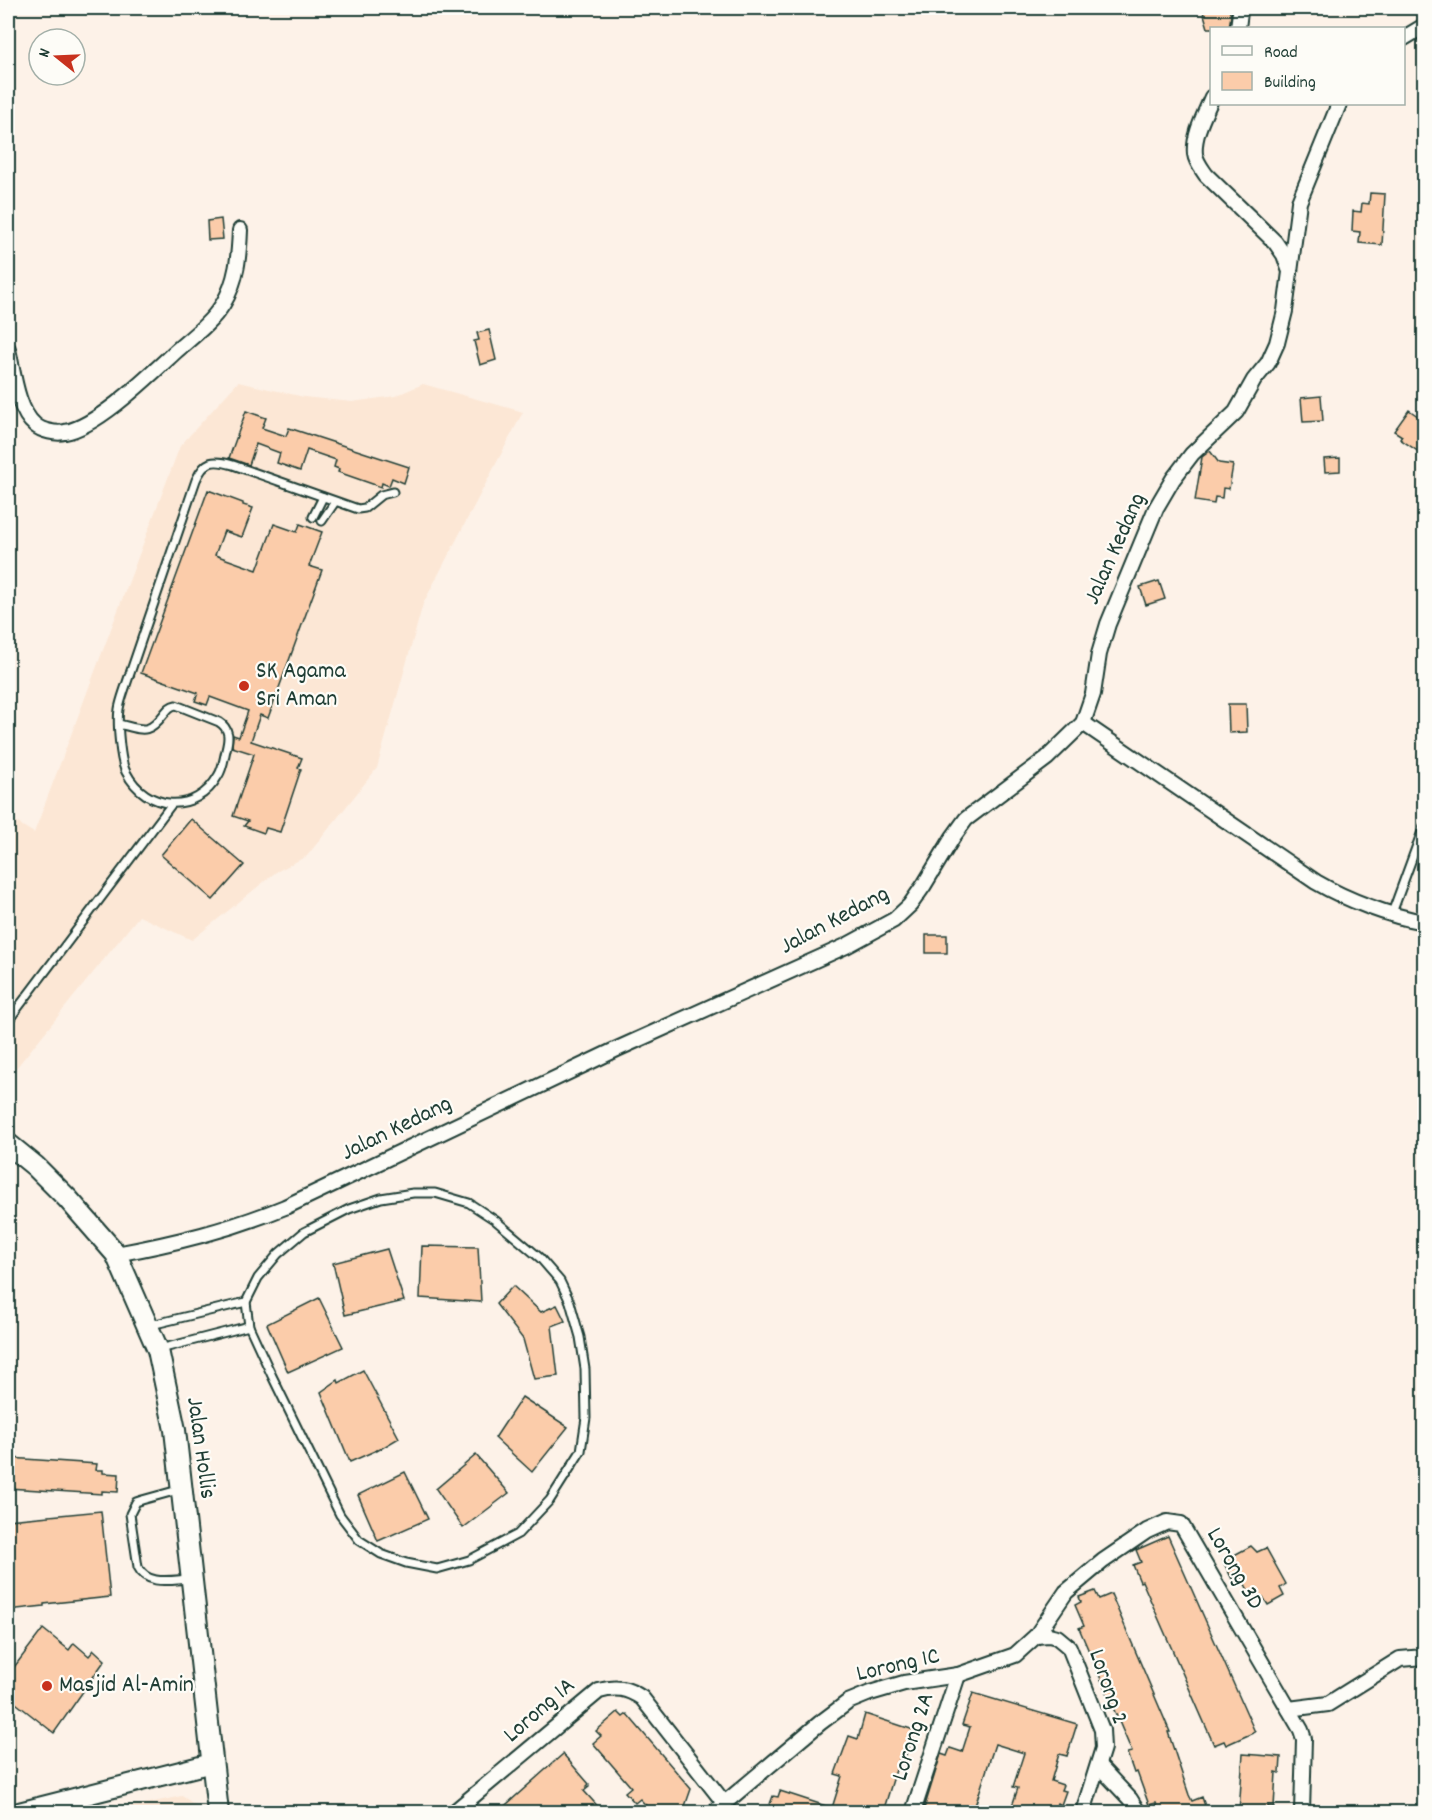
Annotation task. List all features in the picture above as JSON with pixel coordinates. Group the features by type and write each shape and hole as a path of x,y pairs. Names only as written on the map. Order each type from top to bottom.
{"main road":[{"name":"Jalan Hollis","path":"8,1144 68,1198 116,1254 158,1350 175,1430 218,1812"}],"street":[{"path":"1238,27 1240,12"},
{"path":"1405,37 1425,26"},
{"path":"1210,102 1197,139 1195,153 1199,165 1206,176 1275,242 1284,255 1290,271"},
{"name":"Jalan Kedang","path":"116,1254 176,1243 239,1225 276,1210 606,1054 846,946 894,920 910,905 952,837 966,819 1047,758 1083,723 1093,694 1108,624 1156,508 1173,479 1192,454 1236,412 1254,380 1268,363 1277,343 1285,311 1299,202 1340,105"},
{"path":"8,349 21,405 33,424 40,429 63,433 94,420 137,387 214,317 224,302 237,271 240,230"},
{"path":"1083,723 1316,882 1348,899 1425,922"},
{"name":"Lorong 3D","path":"1036,1636 1066,1592 1103,1561 1147,1531 1167,1522 1181,1524 1301,1730 1304,1739 1302,1812"},
{"name":"Lorong 1C","path":"722,1810 820,1723 848,1702 904,1683 958,1675 1015,1655 1036,1636"},
{"name":"Lorong 2","path":"1036,1636 1057,1637 1069,1647 1102,1730 1103,1748 1099,1766 1083,1812"},
{"path":"1289,1709 1328,1704 1400,1659 1425,1657"},
{"name":"Lorong 2A","path":"913,1812 958,1675"},
{"name":"Lorong 1A","path":"454,1812 599,1691 621,1687 633,1691 642,1698 722,1810"},
{"path":"19,1812 212,1763"},
{"path":"1099,1766 1130,1799 1138,1812"}],"lane":[{"path":"119,724 137,729 150,728 156,725 169,708 176,705 225,725 228,741 219,775 202,795 190,801 171,805 139,790 131,782 122,762 120,751 118,710 201,471 207,464 224,462 352,508 364,508 381,495 393,492"},
{"path":"313,517 324,498"},
{"path":"322,521 334,502"},
{"path":"8,1021 171,805"},
{"path":"1392,913 1425,826"},
{"path":"413,1193 435,1193 469,1203 495,1220 540,1258 560,1281 570,1302 580,1337 585,1369 586,1418 581,1451 550,1500 518,1534 469,1560 437,1569 406,1563 381,1554 358,1540 340,1515 249,1326 246,1302 258,1278 278,1254 304,1232 349,1209 391,1196 413,1193"},
{"path":"148,1326 246,1302"},
{"path":"158,1350 249,1326"},
{"path":"181,1489 136,1502 130,1514 141,1574 154,1580 192,1579"}],"shaded area":[{"name":"SK Agama Sri Aman","path":"238,382 304,397 352,402 395,396 423,384 523,412 423,604 377,768 307,856 276,872 192,940 139,916 8,1078 8,817 34,833 180,446"},
{"path":"182,1796 206,1812 106,1812"}],"building":[{"path":"1202,8 1228,8 1231,15 1229,27 1208,28"},
{"path":"1370,193 1385,194 1382,245 1359,243 1360,232 1352,231 1353,211 1361,212 1362,203 1369,204"},
{"path":"221,219 223,239 208,240 207,221"},
{"path":"489,330 496,360 480,365 474,341 479,340 477,333"},
{"path":"1321,396 1323,421 1303,422 1301,398"},
{"path":"1409,410 1425,421 1425,456 1400,439 1402,436 1394,431"},
{"path":"246,411 266,418 262,428 286,436 289,428 409,467 404,483 392,478 389,486 382,483 381,487 338,472 339,469 334,467 336,460 307,450 300,471 277,463 280,453 256,444 249,465 229,458"},
{"path":"1210,451 1219,463 1233,465 1229,489 1223,488 1222,498 1215,497 1214,504 1195,501 1202,457"},
{"path":"1340,458 1340,471 1325,472 1324,459"},
{"path":"208,490 253,508 242,537 224,531 215,555 257,570 274,524 297,532 300,524 322,532 309,566 322,570 268,718 260,715 251,741 302,758 298,768 301,769 280,832 266,828 264,833 244,826 248,821 233,816 254,754 232,747 233,735 239,737 248,711 210,697 207,705 195,701 198,693 141,673"},
{"path":"1159,581 1165,599 1146,605 1140,587"},
{"path":"1228,704 1246,704 1247,732 1229,733"},
{"path":"191,819 244,865 213,900 161,855"},
{"path":"926,935 947,935 947,953 926,953"},
{"path":"422,1246 478,1247 481,1302 420,1298"},
{"path":"387,1249 404,1301 345,1315 333,1263"},
{"path":"513,1286 541,1312 557,1305 565,1321 552,1326 558,1376 534,1379 523,1339 496,1304"},
{"path":"319,1298 343,1347 288,1372 267,1324"},
{"path":"363,1370 399,1438 377,1451 350,1462 321,1392 338,1380 339,1383"},
{"path":"522,1397 568,1427 532,1472 495,1438"},
{"path":"476,1455 509,1493 463,1528 436,1489"},
{"path":"10,1458 97,1464 96,1470 119,1474 118,1492 102,1491 102,1494 8,1488"},
{"path":"405,1472 428,1519 378,1541 358,1495"},
{"path":"101,1511 110,1597 8,1610 8,1520"},
{"path":"1168,1536 1255,1732 1226,1745 1224,1741 1214,1745 1133,1565 1141,1562 1136,1550"},
{"path":"1251,1546 1257,1552 1266,1548 1286,1584 1280,1588 1284,1596 1268,1605 1263,1597 1254,1601 1240,1575 1232,1579 1223,1561"},
{"path":"1095,1591 1099,1599 1111,1594 1170,1732 1168,1732 1189,1795 1192,1801 1202,1797 1207,1812 1159,1812 1156,1803 1149,1805 1137,1772 1134,1773 1127,1753 1132,1752 1079,1628 1084,1626 1075,1605 1081,1602 1079,1597"},
{"name":"Masjid Al-Amin","path":"43,1629 69,1650 74,1643 89,1656 94,1650 105,1660 54,1733 8,1697 8,1675"},
{"path":"973,1693 1077,1724 1067,1756 1059,1754 1051,1781 1063,1785 1061,1790 1066,1791 1061,1805 1057,1803 1054,1812 1010,1812 1018,1788 1013,1787 1024,1753 995,1744 973,1812 923,1812 941,1754 947,1756 950,1748 962,1752 970,1727 962,1725"},
{"path":"618,1712 623,1717 627,1714 691,1789 683,1812 652,1812 640,1799 635,1803 625,1792 631,1787 593,1743 601,1736 596,1731"},
{"path":"865,1714 914,1730 904,1761 899,1760 883,1812 767,1812 773,1796 778,1797 780,1791 832,1808 842,1776 835,1774 849,1736 858,1739"},
{"path":"563,1754 589,1784 584,1791 603,1812 498,1812"},
{"path":"1243,1754 1281,1757 1280,1773 1276,1772 1274,1807 1268,1806 1268,1812 1239,1812"}],"place":[{"name":"SK Agama Sri Aman","path":"244,686"},
{"name":"Masjid Al-Amin","path":"47,1686"}]}
